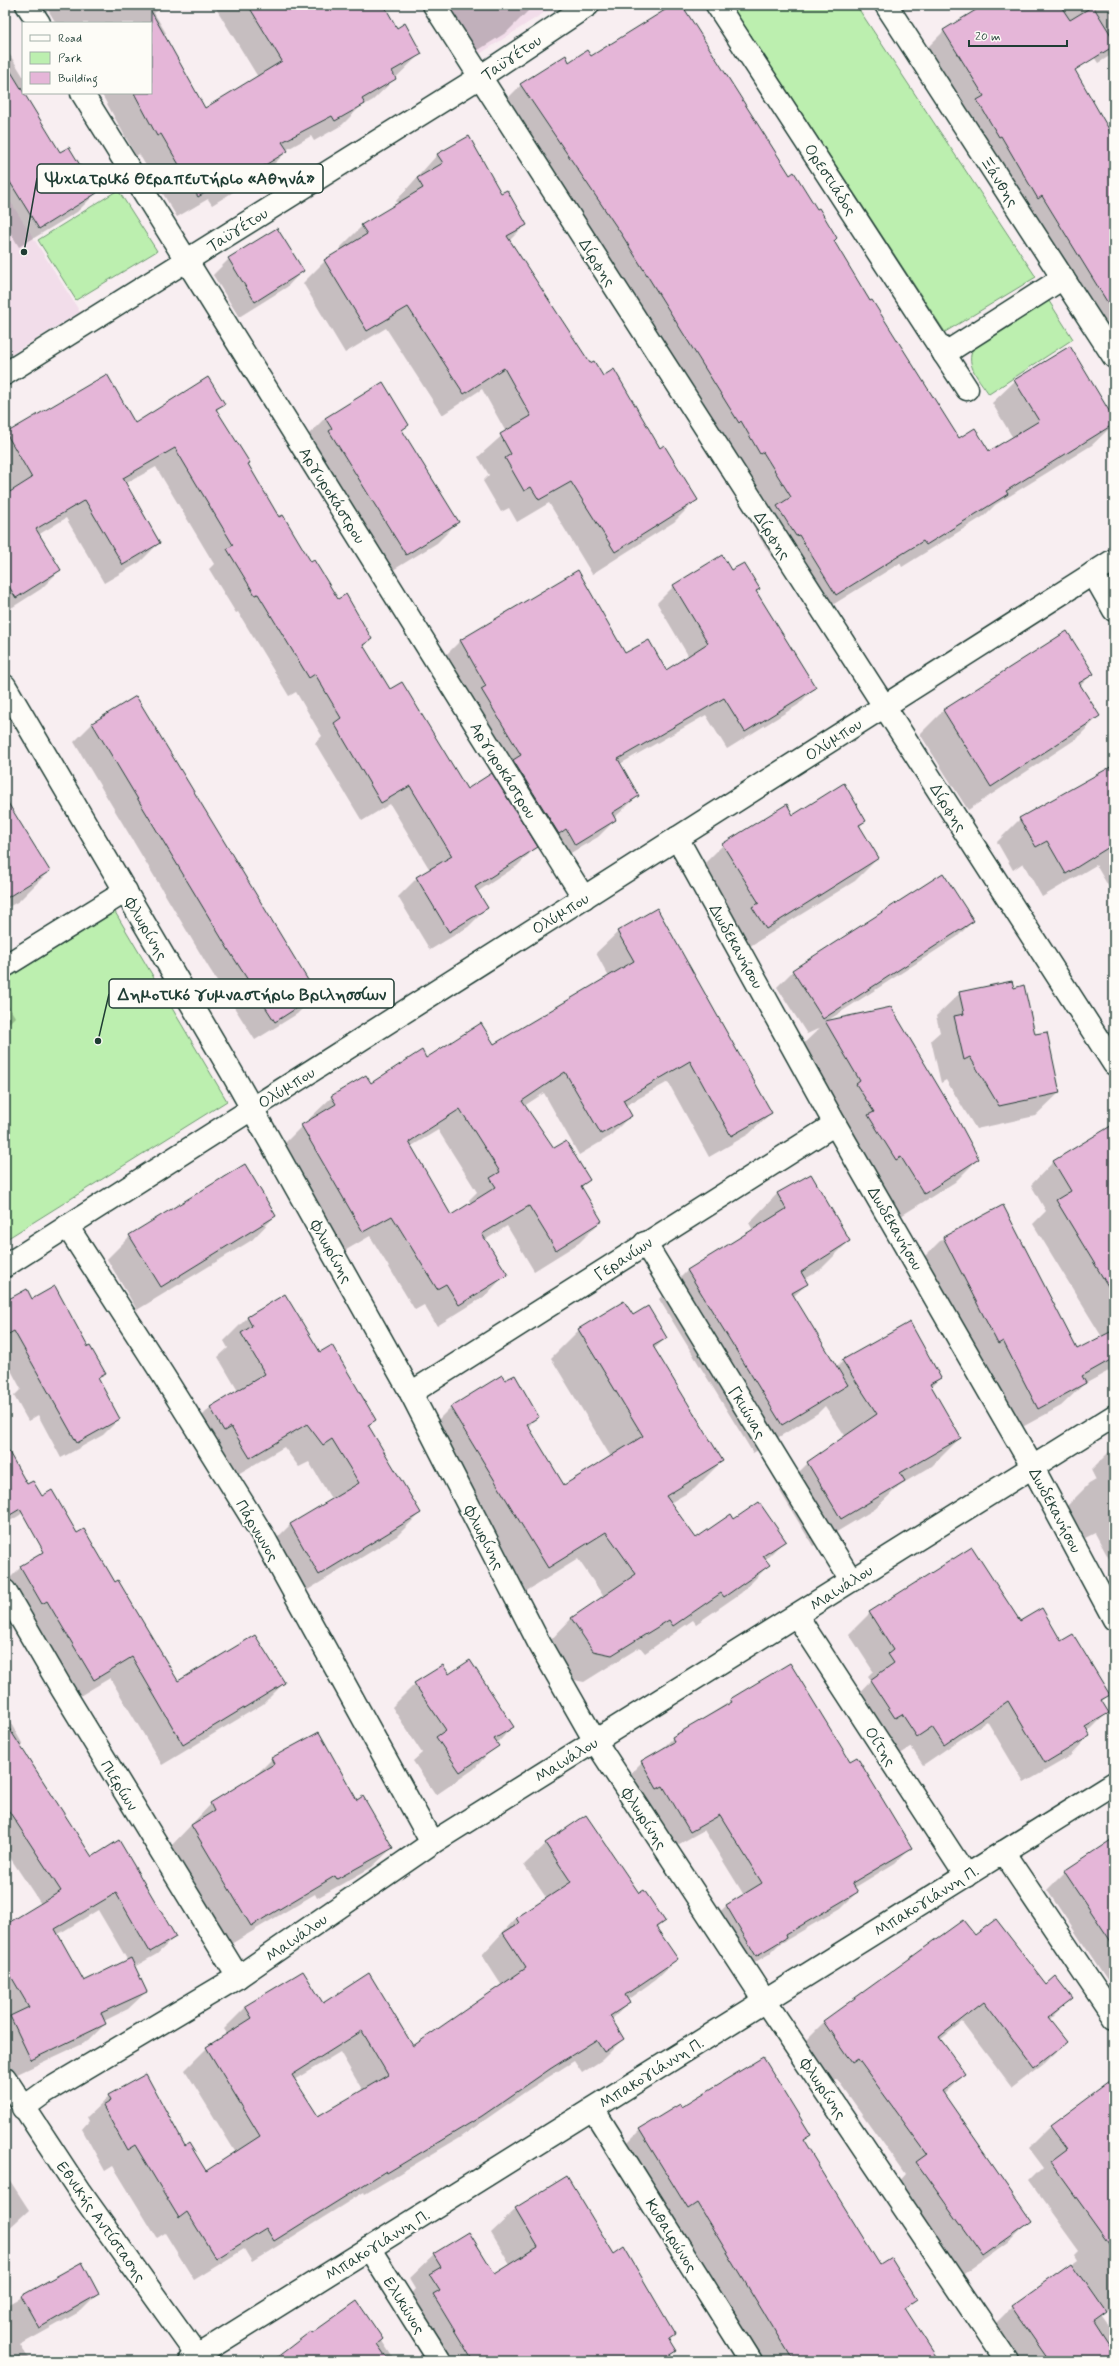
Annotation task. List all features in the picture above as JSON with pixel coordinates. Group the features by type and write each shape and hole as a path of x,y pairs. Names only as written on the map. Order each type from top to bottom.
{"street":[{"path":"27,5 38,22"},
{"name":"Δίρφης","path":"434,5 1114,1064"},
{"name":"Ταϋγέτου","path":"5,374 480,78 588,5"},
{"name":"Ορεστιάδος","path":"717,5 967,389"},
{"name":"Ξάνθης","path":"886,5 1114,357"},
{"name":"Αργυροκάστρου","path":"83,94 584,898"},
{"path":"944,354 1063,278"},
{"name":"Ολύμπου","path":"5,1266 1114,560"},
{"path":"1093,573 1114,610"},
{"name":"Φλωρίνης","path":"5,686 252,1109 411,1393 538,1641 595,1740 765,2001 1007,2361"},
{"name":"Δωδεκανήσου","path":"677,838 835,1124 1032,1466 1114,1619"},
{"path":"5,966 126,891"},
{"name":"Γερανίων","path":"411,1393 645,1243 835,1124"},
{"name":"Πάρνωνος","path":"67,1226 163,1374 262,1534 432,1843"},
{"name":"Γκιώνας","path":"645,1243 851,1580"},
{"name":"Μαινάλου","path":"23,2108 45,2092 238,1976 432,1843 595,1740 797,1616 851,1580 1114,1416"},
{"name":"Πιερίων","path":"5,1591 62,1689 238,1976"},
{"name":"Οίτης","path":"797,1616 966,1876"},
{"name":"Μπακογιάννη Π.","path":"196,2359 369,2248 1114,1783"},
{"path":"1003,1852 1114,2017"},
{"name":"Εθνικής Αντίστασης","path":"5,2078 23,2108 196,2359"},
{"name":"Κυθαιρώνος","path":"593,2109 751,2361"},
{"name":"Ελικώνος","path":"369,2248 440,2361"}],"shaded area":[{"path":"444,5 556,5 475,57"},
{"path":"5,193 80,312 5,358"}],"green space":[{"path":"731,5 856,5 1036,277 945,332"},
{"path":"118,190 157,251 76,300 38,240"},
{"path":"1047,298 1073,339 989,394 977,378 972,367 971,355 973,348"},
{"path":"115,912 227,1101 5,1240 5,980"}],"building":[{"path":"248,5 384,5 397,28 405,23 422,54 392,71 396,79 362,99 365,104 335,121 332,116 282,142 288,151 233,185 230,178 198,197 161,134 157,136 135,94 152,94 151,11 205,108 282,61"},
{"path":"673,5 682,5 790,175 794,172 817,209 819,208 837,238 834,241 870,301 872,300 959,438 975,428 989,451 1039,421 1014,380 1070,346 1114,419 1114,424 1006,491 1008,494 926,545 923,541 836,595 799,535 796,536 777,506 791,497 763,452 760,454 741,421 739,423 622,235 520,84 566,55 569,62 587,50 591,56"},
{"path":"984,5 1060,5 1070,20 1093,6 1114,40 1114,46 1075,70 1114,138 1114,313 1042,196 1038,199 1001,136 999,137 977,100 984,96 943,30"},
{"path":"5,62 22,90 22,94 25,94 60,152 69,147 97,193 39,229 5,174"},
{"path":"469,136 501,193 507,190 527,225 507,236 590,363 594,361 603,376 614,369 660,448 664,445 698,500 615,552 571,482 539,500 531,487 524,491 505,458 511,454 500,434 531,416 504,368 464,394 408,307 367,331 324,260 367,234 361,225 423,188 417,178 443,163 437,154"},
{"path":"277,228 304,271 255,302 228,258"},
{"path":"107,374 135,423 208,377 225,404 216,409 250,463 248,464 279,517 283,515 311,562 314,560 338,599 346,594 372,639 363,645 390,689 402,682 467,789 492,773 538,847 475,887 488,908 449,932 416,877 452,856 410,786 381,803 334,723 341,718 315,674 309,678 258,594 255,595 227,549 233,545 175,448 123,478 160,543 123,565 85,500 36,529 61,570 16,598 5,580 5,495 32,478 6,433"},
{"path":"383,382 409,425 402,430 459,522 406,555 329,431 332,429 325,418"},
{"path":"722,555 731,570 744,563 760,589 756,591 816,688 745,732 724,698 618,759 639,796 612,813 616,820 575,845 566,829 559,834 513,760 521,755 481,689 486,686 460,640 578,570 625,653 649,640 666,670 708,643 673,585"},
{"path":"1067,631 1094,674 1079,683 1100,716 991,787 943,710"},
{"path":"136,696 317,995 275,1022 228,949 92,723"},
{"path":"1114,765 1114,844 1066,874 1047,841 1036,847 1019,818"},
{"path":"844,783 866,821 859,825 879,858 766,929 752,907 759,903 722,844 787,804 793,815"},
{"path":"5,798 50,871 5,899"},
{"path":"943,873 974,921 823,1019 792,970"},
{"path":"657,908 772,1113 731,1136 690,1061 623,1100 632,1116 601,1134 565,1072 522,1101 554,1148 566,1141 590,1180 581,1186 602,1221 556,1250 529,1206 482,1234 508,1275 459,1305 446,1284 437,1289 392,1216 363,1232 301,1125 336,1104 331,1096 366,1075 371,1083 422,1050 426,1058 481,1023 494,1044 634,961 617,931","holes":["460,1109 500,1172 490,1178 496,1187 451,1215 409,1142"]},
{"path":"1012,981 1014,988 1024,985 1035,1034 1047,1032 1060,1093 999,1106 970,1057 964,1060 954,1016 964,1014 959,992"},
{"path":"891,1007 956,1116 979,1159 924,1194 901,1157 896,1160 868,1115 874,1112 856,1084 860,1081 825,1021"},
{"path":"1114,1124 1114,1296 1056,1200 1071,1191 1053,1161"},
{"path":"245,1164 276,1216 161,1287 129,1235"},
{"path":"811,1174 850,1241 801,1272 808,1284 792,1293 848,1385 782,1425 687,1270 786,1209 777,1193"},
{"path":"1003,1205 1077,1349 1114,1330 1114,1358 1082,1376 1086,1383 1038,1409 1003,1341 998,1344 943,1237"},
{"path":"55,1286 88,1347 90,1346 106,1374 98,1378 120,1419 77,1443 14,1331 5,1336 5,1301 27,1289 32,1299"},
{"path":"285,1294 320,1352 332,1345 376,1420 368,1425 421,1513 319,1575 290,1524 359,1483 332,1439 323,1445 307,1424 250,1458 231,1427 224,1431 210,1407 265,1374 241,1333 252,1326 247,1317"},
{"path":"624,1301 633,1315 648,1306 667,1338 653,1346 723,1461 666,1496 696,1538 731,1514 734,1519 759,1502 786,1541 763,1556 770,1565 724,1597 721,1593 673,1626 669,1620 612,1655 593,1651 571,1618 636,1574 606,1532 548,1568 450,1407 502,1375 505,1380 515,1375 539,1417 527,1424 564,1485 643,1436 578,1329"},
{"path":"910,1322 941,1378 930,1384 961,1438 900,1473 905,1481 841,1519 807,1462 877,1414 842,1360"},
{"path":"5,1445 27,1484 33,1481 42,1496 52,1490 77,1533 84,1529 115,1582 118,1580 178,1681 255,1635 285,1683 183,1745 132,1657 94,1680 47,1601 42,1604 20,1566 44,1552 20,1509 5,1518"},
{"path":"972,1547 1020,1621 1042,1608 1061,1641 1073,1634 1110,1695 1101,1700 1109,1713 1085,1727 1090,1736 1045,1763 1008,1701 944,1745 932,1727 917,1737 902,1714 895,1718 870,1680 894,1663 888,1654 893,1650 869,1612"},
{"path":"470,1660 514,1727 494,1739 499,1746 460,1772 436,1737 446,1730 414,1683 443,1665 449,1674"},
{"path":"790,1663 850,1761 857,1757 912,1848 852,1883 858,1892 785,1935 786,1938 756,1956 726,1905 762,1883 720,1815 690,1832 663,1786 657,1789 641,1761 674,1742 672,1737 732,1702 730,1699"},
{"path":"5,1722 92,1857 119,1840 176,1937 150,1952 116,1893 55,1929 84,1981 131,1958 147,1992 101,2013 106,2024 31,2060 10,2016 29,2007 5,1966 5,1925 61,1891 5,1805"},
{"path":"319,1732 357,1800 363,1796 393,1848 337,1879 335,1876 251,1926 191,1825 214,1811 210,1803 274,1764 271,1758"},
{"path":"586,1815 639,1893 644,1890 665,1921 656,1927 678,1959 625,1995 630,2003 610,2016 624,2039 604,2052 596,2040 550,2069 482,2116 387,2173 386,2171 274,2241 266,2228 216,2259 187,2212 179,2218 135,2145 127,2150 103,2106 111,2101 108,2095 146,2074 185,2146 189,2143 206,2171 260,2136 206,2047 252,2018 245,2006 303,1971 323,2003 369,1973 413,2046 526,1968 503,1933 519,1923 516,1918 571,1882 545,1843","holes":["362,2031 388,2075 318,2116 292,2075"]},
{"path":"1114,1838 1114,1946 1064,1871"},
{"path":"996,1919 1047,1985 1056,1977 1073,1999 1048,2018 1067,2042 1034,2068 984,2002 939,2037 966,2074 942,2091 1032,2221 983,2256 916,2162 927,2154 858,2059 852,2063 823,2021 963,1920 975,1935"},
{"path":"763,2057 811,2135 803,2140 880,2265 891,2258 917,2300 905,2308 939,2361 793,2361 697,2203 688,2209 639,2129 680,2104 681,2107"},
{"path":"1114,2078 1114,2250 1050,2161 1066,2149 1049,2126"},
{"path":"567,2176 614,2254 624,2247 675,2334 669,2338 677,2351 661,2361 473,2361 433,2295 440,2291 429,2274 441,2267 433,2254 469,2232 495,2274 538,2247 515,2208"},
{"path":"82,2262 99,2294 39,2328 21,2296"},
{"path":"1071,2263 1106,2313 1092,2323 1114,2357 1114,2361 1051,2361 1012,2305"},
{"path":"357,2301 383,2339 377,2344 389,2361 272,2361 311,2331 312,2333"}],"place":[{"name":"Ψυχιατρικό Θεραπευτήριο «Αθηνά»","path":"24,252"},
{"name":"Δημοτικό γυμναστήριο Βριλησσίων","path":"98,1041"}]}
